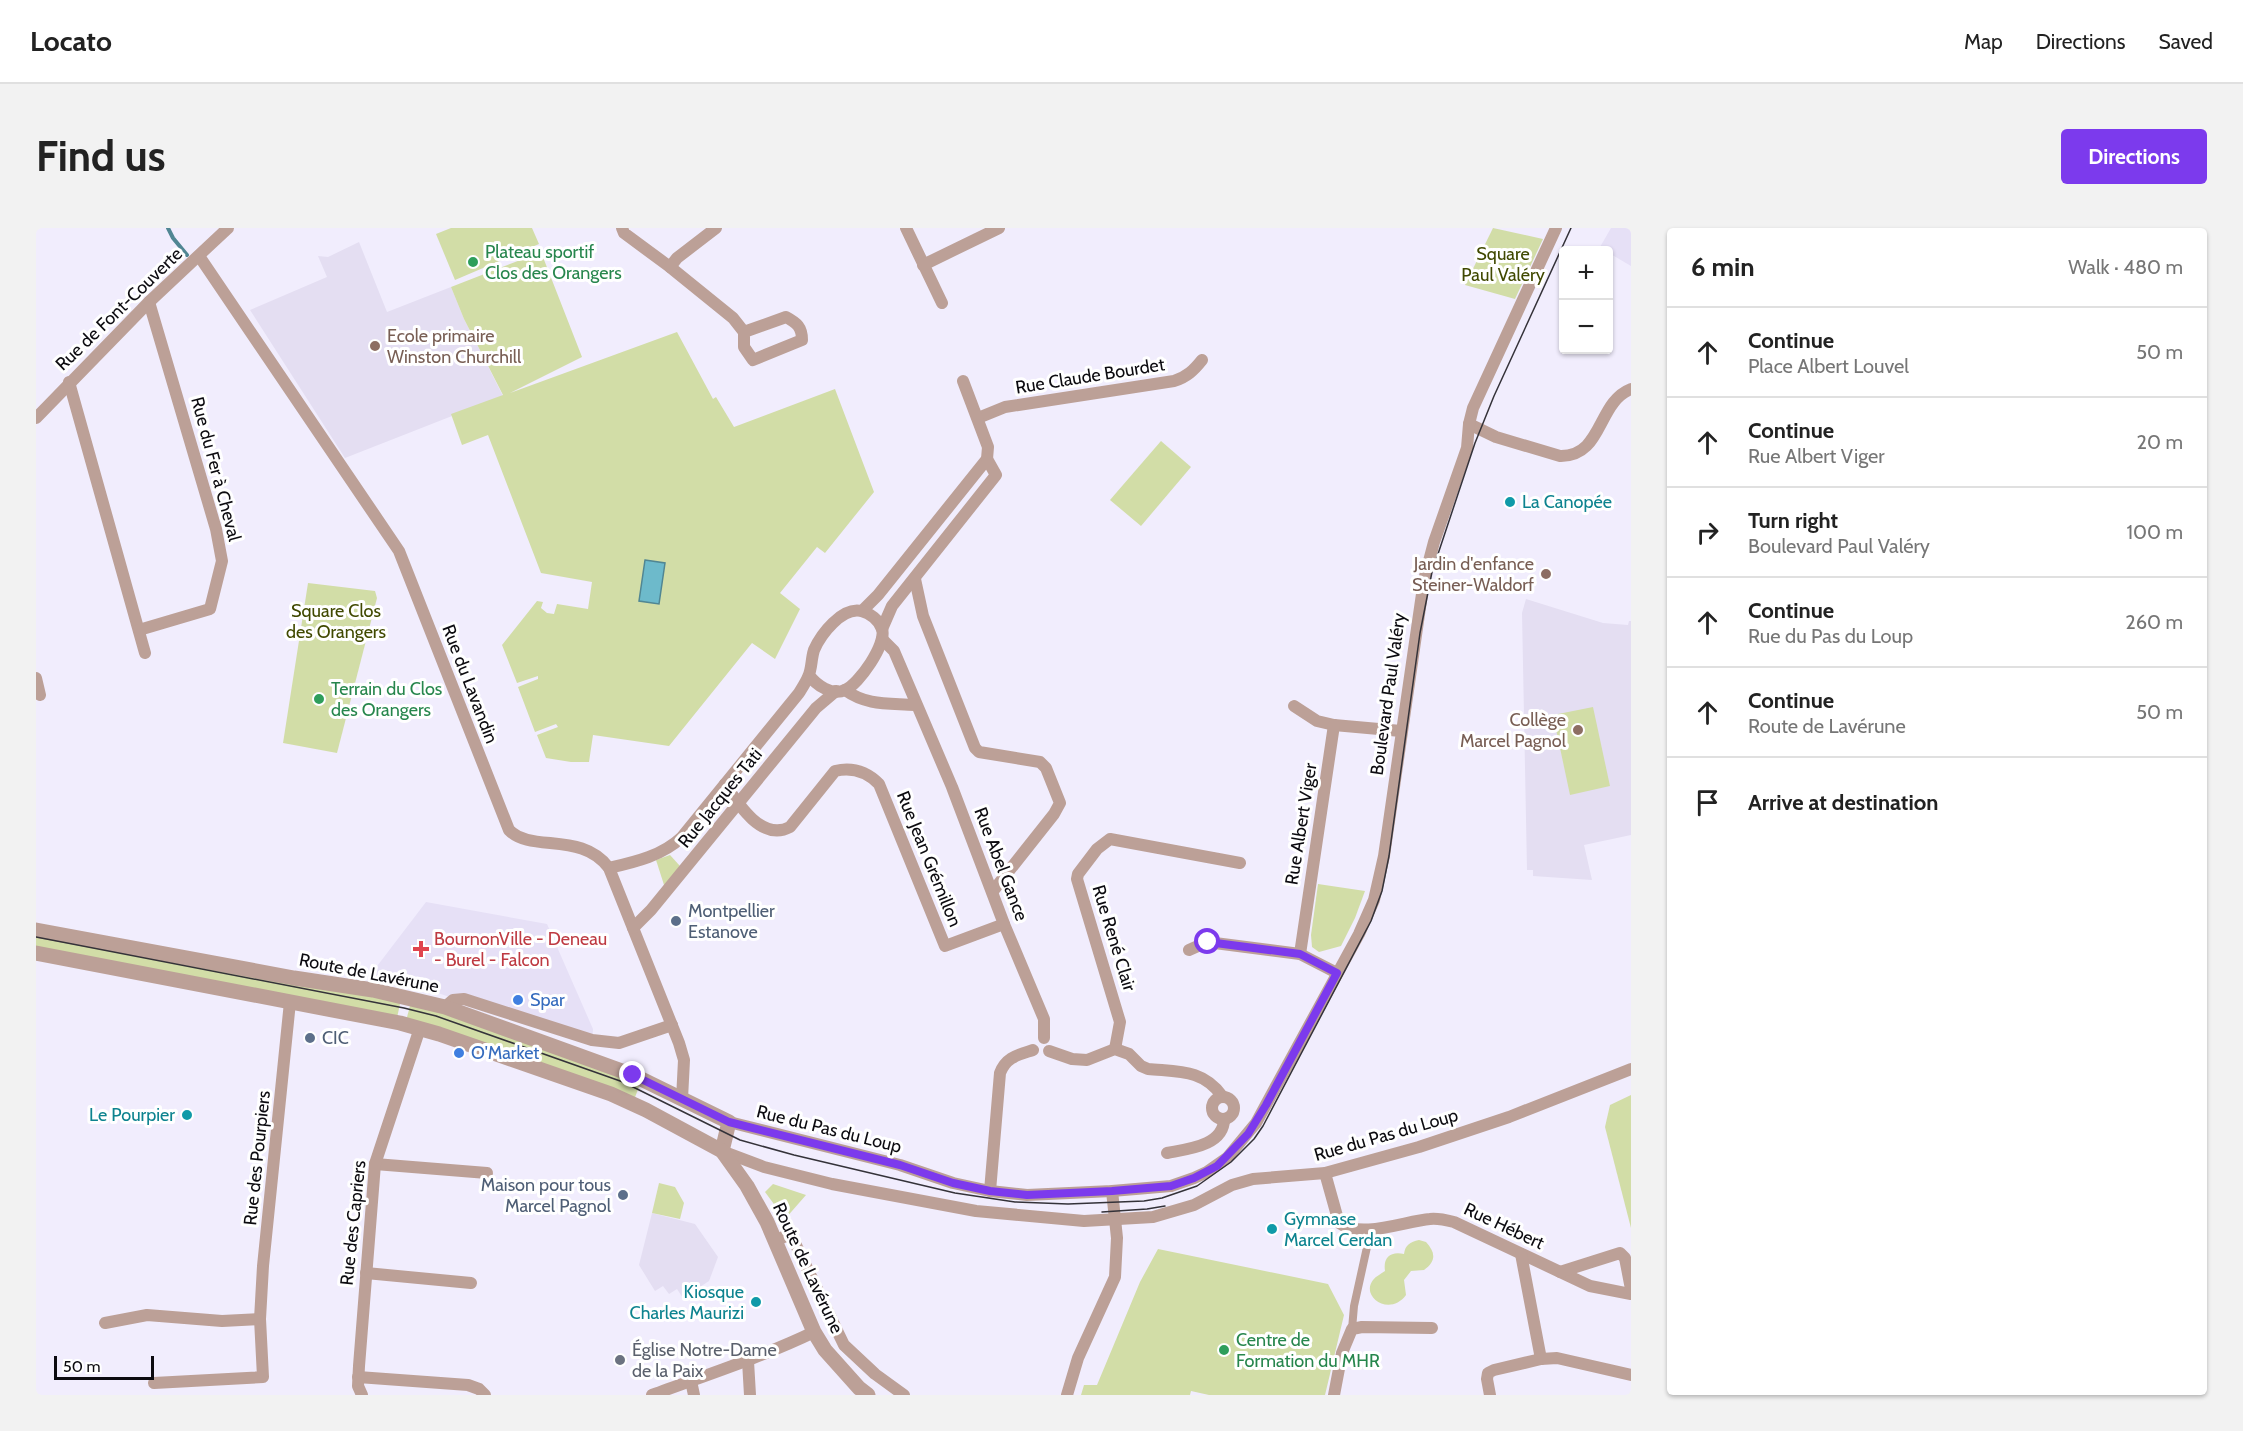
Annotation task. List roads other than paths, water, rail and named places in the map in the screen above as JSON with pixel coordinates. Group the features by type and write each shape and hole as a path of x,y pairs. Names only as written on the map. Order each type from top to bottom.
{"street":[{"name":"Rue de Font-Couverte","path":"36,418 149,302 228,228"},
{"path":"622,228 624,233 733,318 744,332 744,347 753,360 802,340 802,332 798,323 786,317 744,332"},
{"path":"670,267 677,258 716,228"},
{"path":"906,228 942,303"},
{"path":"923,265 999,228"},
{"name":"Boulevard Paul Valéry","path":"1232,1152 1256,1123 1359,934 1378,884 1424,580 1434,542 1467,448 1473,408 1556,228"},
{"name":"Rue du Lavandin","path":"199,256 399,551 509,830 519,837 582,847 595,853 609,868 684,1060 682,1099"},
{"name":"Rue du Fer à Cheval","path":"139,630 210,609 222,561 216,529 149,302"},
{"name":"Rue Claude Bourdet","path":"978,418 1005,407 1174,381 1184,378 1202,360"},
{"path":"882,634 870,614 862,611 878,595 987,459 988,447 963,381"},
{"path":"69,382 145,653"},
{"path":"1469,424 1496,437 1566,456 1586,448 1592,442 1612,403 1617,397 1631,389"},
{"path":"882,634 892,606 996,475 987,459"},
{"path":"915,579 922,616 975,748 979,752 1040,762 1046,768 1060,803 1054,814 993,891"},
{"name":"Rue Jacques Tati","path":"609,868 653,856 671,848 682,837 799,693 809,675 814,650 829,627 849,612 862,611"},
{"name":"Rue Jacques Tati","path":"633,928 651,910 816,708 841,691 874,658 882,634"},
{"name":"Rue Abel Gance","path":"882,634 894,651 993,891 1004,924 1044,1019 1044,1038 1050,1043 1049,1051"},
{"path":"809,675 819,687 841,691 867,702 915,705"},
{"path":"36,678 40,695"},
{"path":"1294,706 1312,719 1334,725 1401,731"},
{"name":"Rue Albert Viger","path":"1300,954 1334,725"},
{"name":"Rue Jean Grémillon","path":"725,784 738,805 764,828 771,831 783,831 790,827 835,771 844,769 868,774 879,784 945,946 1004,924"},
{"name":"Rue René Clair","path":"1115,1049 1120,1022 1077,879 1078,874 1097,849 1110,839 1240,863"},
{"name":"Route de Lavérune","path":"36,930 294,978 373,990 445,1007 633,1075 729,1122"},
{"path":"1190,950 1208,942 1300,954 1337,973"},
{"name":"Route de Lavérune","path":"36,953 420,1028 611,1094 672,1124 722,1151 781,1239 814,1332 825,1350 868,1395"},
{"path":"445,1007 453,1000 464,999 592,1040 619,1043 672,1025"},
{"name":"Rue des Pourpiers","path":"154,1383 263,1377 260,1319 290,1002"},
{"name":"Rue des Capriers","path":"362,1395 358,1386 358,1377 375,1164 420,1028"},
{"path":"1033,1050 1033,1042 1044,1038"},
{"path":"1033,1050 1039,1055 1047,1054 1049,1051 1072,1059 1087,1060 1115,1049 1129,1054 1141,1066 1148,1069 1198,1074 1222,1096 1233,1101 1234,1109 1231,1116 1224,1119 1224,1126 1215,1138 1202,1146 1167,1153"},
{"path":"990,1191 1000,1073 1004,1064 1011,1057 1033,1050"},
{"name":"Rue du Pas du Loup","path":"722,1151 764,1167 832,1184 976,1211 1062,1219 1115,1220 1153,1217 1206,1200 1232,1185 1252,1179 1325,1173 1419,1147 1509,1117 1631,1069"},
{"path":"672,1124 682,1099"},
{"path":"722,1151 729,1122"},
{"name":"Rue du Pas du Loup","path":"729,1122 900,1165 953,1183 990,1191 1027,1195 1171,1186 1207,1172 1232,1152"},
{"path":"375,1164 487,1173"},
{"name":"Rue Hébert","path":"1325,1173 1339,1223 1354,1230 1438,1218 1454,1222 1590,1286 1631,1294"},
{"path":"1067,1395 1081,1349 1111,1290 1115,1277 1115,1220 1112,1191"},
{"path":"1334,1395 1342,1353 1352,1329 1354,1306 1371,1229"},
{"path":"781,1239 793,1239 844,1344 875,1374 904,1395"},
{"path":"1560,1272 1618,1253 1624,1258 1631,1289"},
{"path":"1521,1254 1541,1359"},
{"path":"366,1273 471,1283"},
{"path":"105,1323 147,1316 222,1321 260,1319"},
{"path":"1352,1329 1362,1327 1432,1328"},
{"path":"652,1395 748,1361 814,1332"},
{"path":"1490,1395 1488,1373 1541,1359 1557,1358 1631,1375"},
{"path":"748,1361 750,1395"},
{"path":"358,1377 468,1385 479,1389 484,1395"},
{"path":"691,1381 694,1395"}],"water":[{"path":"645,560 665,563 659,604 639,601"}],"waterway":[{"path":"168,228 187,255"}],"tram line":[{"path":"36,937 436,1016 623,1082 740,1140 955,1193 1015,1202 1068,1204 1144,1201 1162,1198 1197,1186 1231,1162 1254,1139 1263,1126 1371,921 1382,891 1389,856 1420,633 1432,572 1475,443 1494,396 1571,228"},
{"path":"1102,1212 1165,1206"}],"place":[{"name":"Plateau sportif Clos des Orangers","path":"473,262"},
{"name":"Ecole primaire Winston Churchill","path":"375,346"},
{"name":"La Canopée","path":"1510,502"},
{"name":"Jardin d'enfance Steiner-Waldorf","path":"1546,574"},
{"name":"Terrain du Clos des Orangers","path":"319,699"},
{"name":"Collège Marcel Pagnol","path":"1578,730"},
{"name":"Montpellier Estanove","path":"676,921"},
{"name":"BournonVille - Deneau - Burel - Falcon","path":"421,949"},
{"name":"Spar","path":"518,1000"},
{"name":"CIC","path":"310,1038"},
{"name":"O'Market","path":"459,1053"},
{"name":"Le Pourpier","path":"187,1115"},
{"name":"Maison pour tous Marcel Pagnol","path":"623,1195"},
{"name":"Gymnase Marcel Cerdan","path":"1272,1229"},
{"name":"Kiosque Charles Maurizi","path":"756,1302"},
{"name":"Centre de Formation du MHR","path":"1224,1350"},
{"name":"Église Notre-Dame de la Paix","path":"620,1360"}],"park label":[{"name":"Square Paul Valéry","path":"1503,264"},
{"name":"Square Clos des Orangers","path":"336,622"}]}
